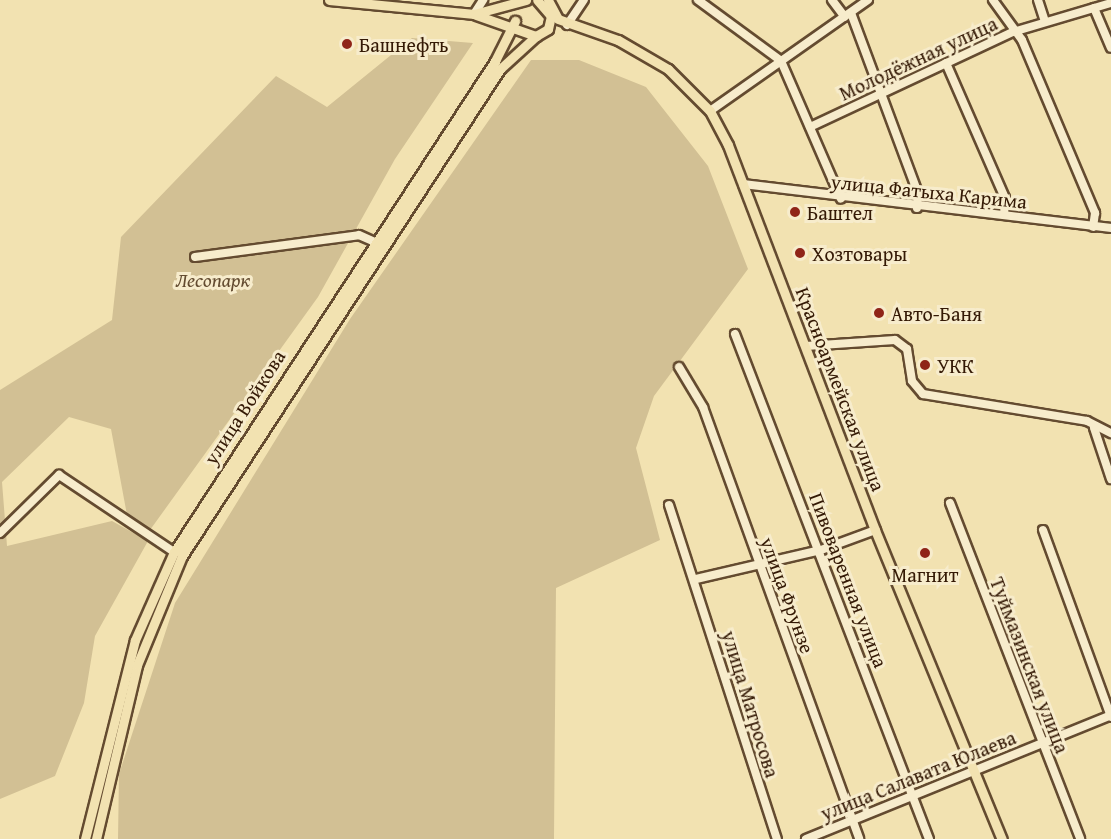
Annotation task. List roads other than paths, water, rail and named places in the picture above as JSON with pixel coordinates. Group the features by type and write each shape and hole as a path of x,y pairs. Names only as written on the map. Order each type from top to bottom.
{"main road":[{"path":"329,0 474,14 512,25 521,32 539,34 550,23 549,5"},
{"path":"474,14 527,0"},
{"name":"улица Войкова","path":"85,839 135,640 174,552 495,62 512,25 527,0"},
{"path":"537,0 549,5 567,25"},
{"name":"улица Войкова","path":"96,839 137,665 182,556 253,441 517,50 539,34 567,25"},
{"name":"Красноармейская улица","path":"567,25 618,40 668,69 710,111 743,184 875,530 1002,839"}],"street":[{"path":"474,14 483,0"},
{"path":"567,25 584,0"},
{"path":"698,0 781,61 841,199"},
{"path":"832,0 848,15 918,193 917,208"},
{"path":"710,111 868,0"},
{"path":"993,0 1013,32 1022,40 1095,213 1093,227"},
{"path":"1038,0 1045,21"},
{"name":"Молодёжная улица","path":"810,128 1013,32 1111,3"},
{"path":"1094,8 1111,48"},
{"path":"946,63 1005,198 1004,215"},
{"name":"улица Фатыха Карима","path":"743,184 841,199 1111,228"},
{"path":"195,257 359,235 375,242"},
{"name":"Пивоваренная улица","path":"735,334 821,550 929,839"},
{"path":"806,346 894,340 907,349 912,381 923,394 1087,421 1094,428 1111,479"},
{"name":"улица Фрунзе","path":"679,367 703,407 860,839"},
{"path":"1094,428 1111,433"},
{"path":"0,533 59,475 174,552"},
{"name":"Туймазинская улица","path":"950,504 1080,839"},
{"name":"улица Матросова","path":"669,505 696,579 777,839"},
{"path":"696,579 821,550 875,530"},
{"path":"1043,530 1111,716"},
{"name":"улица Салавата Юлаева","path":"806,839 912,797 972,768 1111,716"}],"place":[{"name":"Башнефть","path":"347,44"},
{"name":"Баштел","path":"795,212"},
{"name":"Хозтовары","path":"800,253"},
{"name":"Авто-Баня","path":"879,313"},
{"name":"УКК","path":"925,365"},
{"name":"Магнит","path":"925,553"}],"park label":[{"name":"Лесопарк","path":"213,279"}]}
